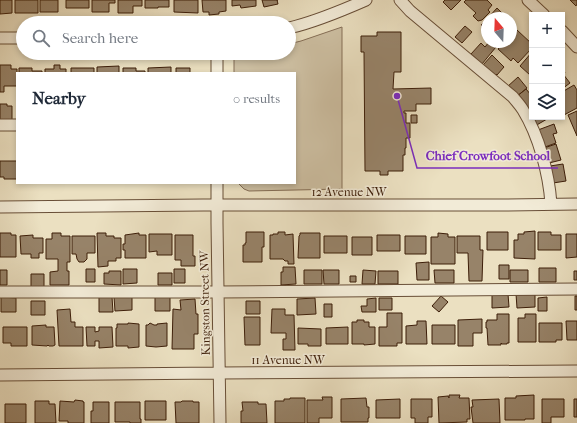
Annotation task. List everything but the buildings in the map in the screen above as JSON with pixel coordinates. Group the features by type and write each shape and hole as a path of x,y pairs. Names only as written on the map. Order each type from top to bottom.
{"street":[{"path":"296,26 339,12 366,0"},
{"path":"400,0 410,11 513,97 522,109 536,136 548,178 551,204"},
{"path":"528,0 541,12"},
{"path":"565,34 577,47"},
{"path":"0,38 16,38"},
{"path":"217,72 218,60"},
{"path":"0,125 16,125"},
{"name":"Kingston Street NW","path":"217,184 217,292 220,423"},
{"name":"12 Avenue NW","path":"0,207 577,204"},
{"path":"0,292 577,289"},
{"name":"11 Avenue NW","path":"0,375 577,371"}],"shaded area":[{"path":"342,27 342,189 249,191 244,189 239,184 296,184 296,72 234,72 234,60 296,60 296,42"}],"place":[{"name":"Chief Crowfoot School","path":"397,96"}]}
